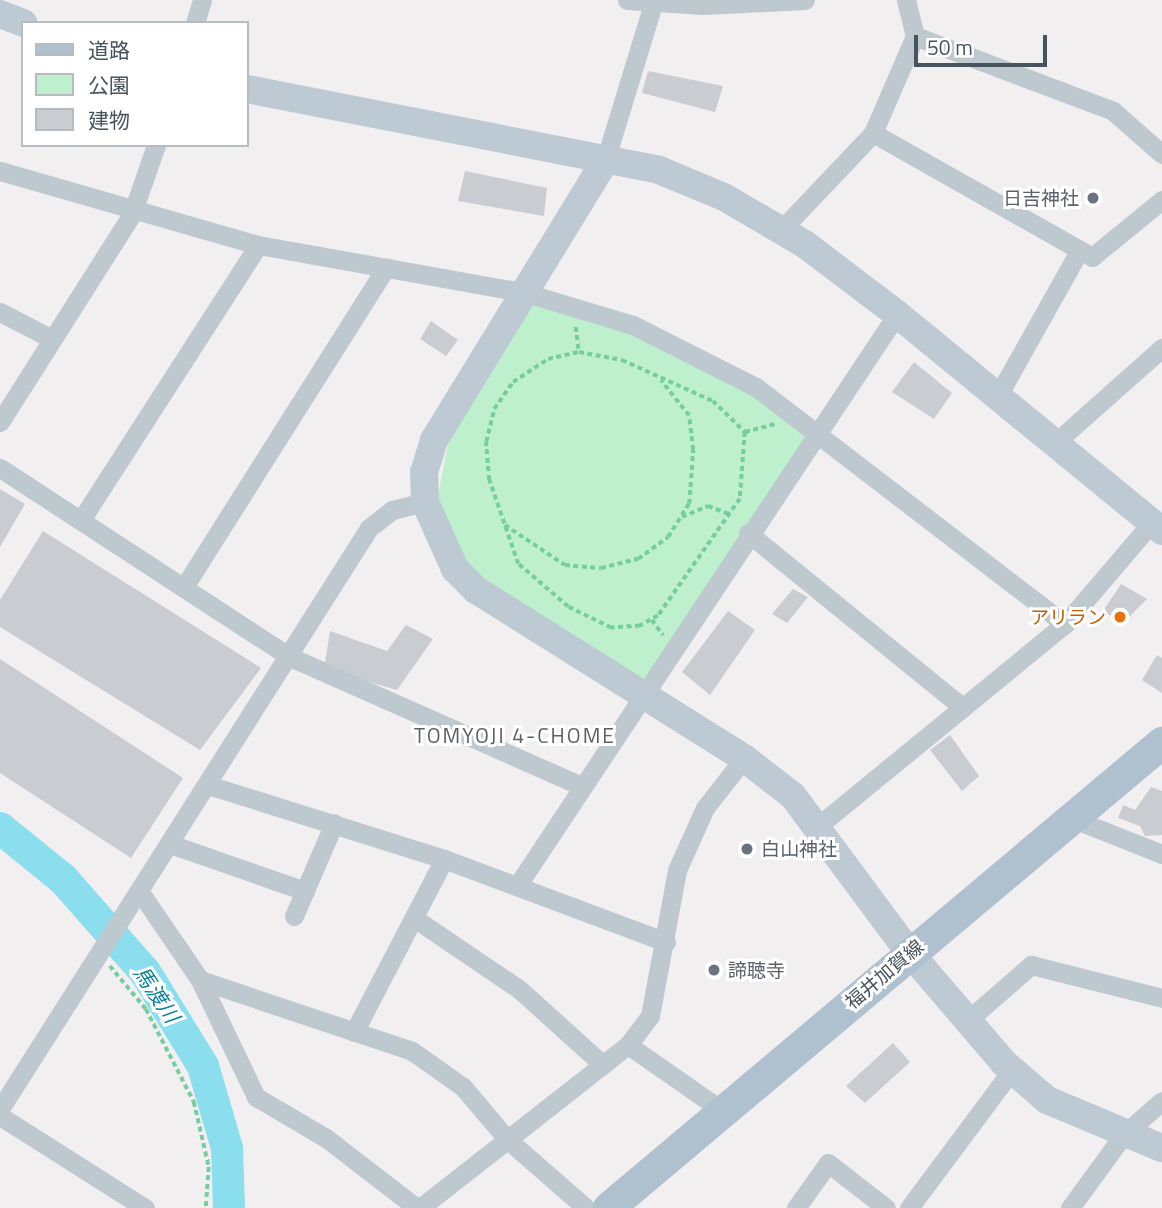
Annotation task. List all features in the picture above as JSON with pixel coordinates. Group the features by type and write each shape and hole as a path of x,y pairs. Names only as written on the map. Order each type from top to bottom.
{"main road":[{"name":"福井加賀線","path":"609,1208 909,952 1162,743"}],"street":[{"path":"196,21 202,0"},
{"path":"627,0 805,0"},
{"path":"782,229 873,133 915,36 906,0"},
{"path":"654,1 604,161 446,414 424,472 425,502 454,569 476,590 744,758 818,826 909,952 1012,1070 1047,1100 1162,1149"},
{"path":"0,14 21,22"},
{"path":"915,36 1113,111 1162,154"},
{"path":"248,89 690,181 782,229 1000,392 1157,526 1065,624 818,826"},
{"path":"873,133 1092,257 1162,200"},
{"path":"0,422 132,214 155,147"},
{"path":"0,171 132,214 258,245 523,292 633,325 706,358 818,430 1065,624"},
{"path":"81,520 258,245"},
{"path":"1000,392 1079,251"},
{"path":"184,587 386,267"},
{"path":"0,313 52,339"},
{"path":"517,886 641,692 897,314"},
{"path":"1056,442 1162,348"},
{"path":"0,468 288,656 581,786"},
{"path":"0,1109 369,528 392,510 425,502"},
{"path":"748,533 963,708"},
{"path":"140,892 200,981 256,1097 326,1138 419,1208 628,1045 650,1016 666,942 677,870 705,808 744,758"},
{"path":"208,785 444,859 666,942"},
{"path":"1071,818 1162,854"},
{"path":"294,916 334,823"},
{"path":"170,844 305,891"},
{"path":"354,1032 444,859"},
{"path":"414,918 519,989 603,1065"},
{"path":"968,1020 1031,965 1162,998"},
{"path":"200,981 412,1051 453,1080 508,1140 586,1208"},
{"path":"628,1045 723,1111"},
{"path":"909,1208 1012,1070"},
{"path":"1070,1208 1124,1135 1162,1101"},
{"path":"0,1116 145,1208"},
{"path":"796,1208 828,1163 886,1208"}],"path":[{"path":"579,352 622,360 659,380 713,401 745,432 744,486 729,514 658,616 611,628 568,607 518,564 502,523 486,442 494,408 513,382 548,359 579,352"},
{"path":"502,523 565,565 601,568 638,559 668,537 689,504 689,416 659,380"},
{"path":"745,432 772,427 788,410"},
{"path":"680,518 708,506 729,514"},
{"path":"100,954 146,1009 194,1102 209,1167 206,1208"}],"green space":[{"path":"523,292 633,325 818,430 644,688 476,590 436,506 450,434"}],"building":[{"path":"648,71 723,86 715,112 642,93"},
{"path":"465,171 547,188 544,216 458,201"},
{"path":"431,321 458,340 446,356 420,339"},
{"path":"914,362 952,393 934,419 892,392"},
{"path":"0,489 25,504 0,547"},
{"path":"43,531 261,668 200,750 0,627 0,600"},
{"path":"1121,584 1147,599 1123,623 1103,611"},
{"path":"793,589 808,597 787,623 772,614"},
{"path":"728,611 755,630 710,695 682,672"},
{"path":"406,625 433,639 397,690 324,669 330,631 387,651"},
{"path":"1157,655 1162,658 1162,693 1142,680"},
{"path":"0,659 183,778 131,858 0,773"},
{"path":"950,735 979,776 962,791 930,750"},
{"path":"1151,787 1162,791 1162,835 1145,836 1140,826 1118,818 1123,805 1135,810"},
{"path":"893,1043 910,1062 865,1103 846,1086"}],"waterway":[{"name":"馬渡川","path":"0,828 63,879 145,972 203,1066 227,1148 229,1208"}],"place":[{"name":"日吉神社","path":"1093,198"},
{"name":"アリラン","path":"1120,617"},
{"name":"白山神社","path":"747,849"},
{"name":"諦聴寺","path":"714,970"}],"district":[{"name":"TOMYOJI 4-CHOME","path":"515,735"}]}
